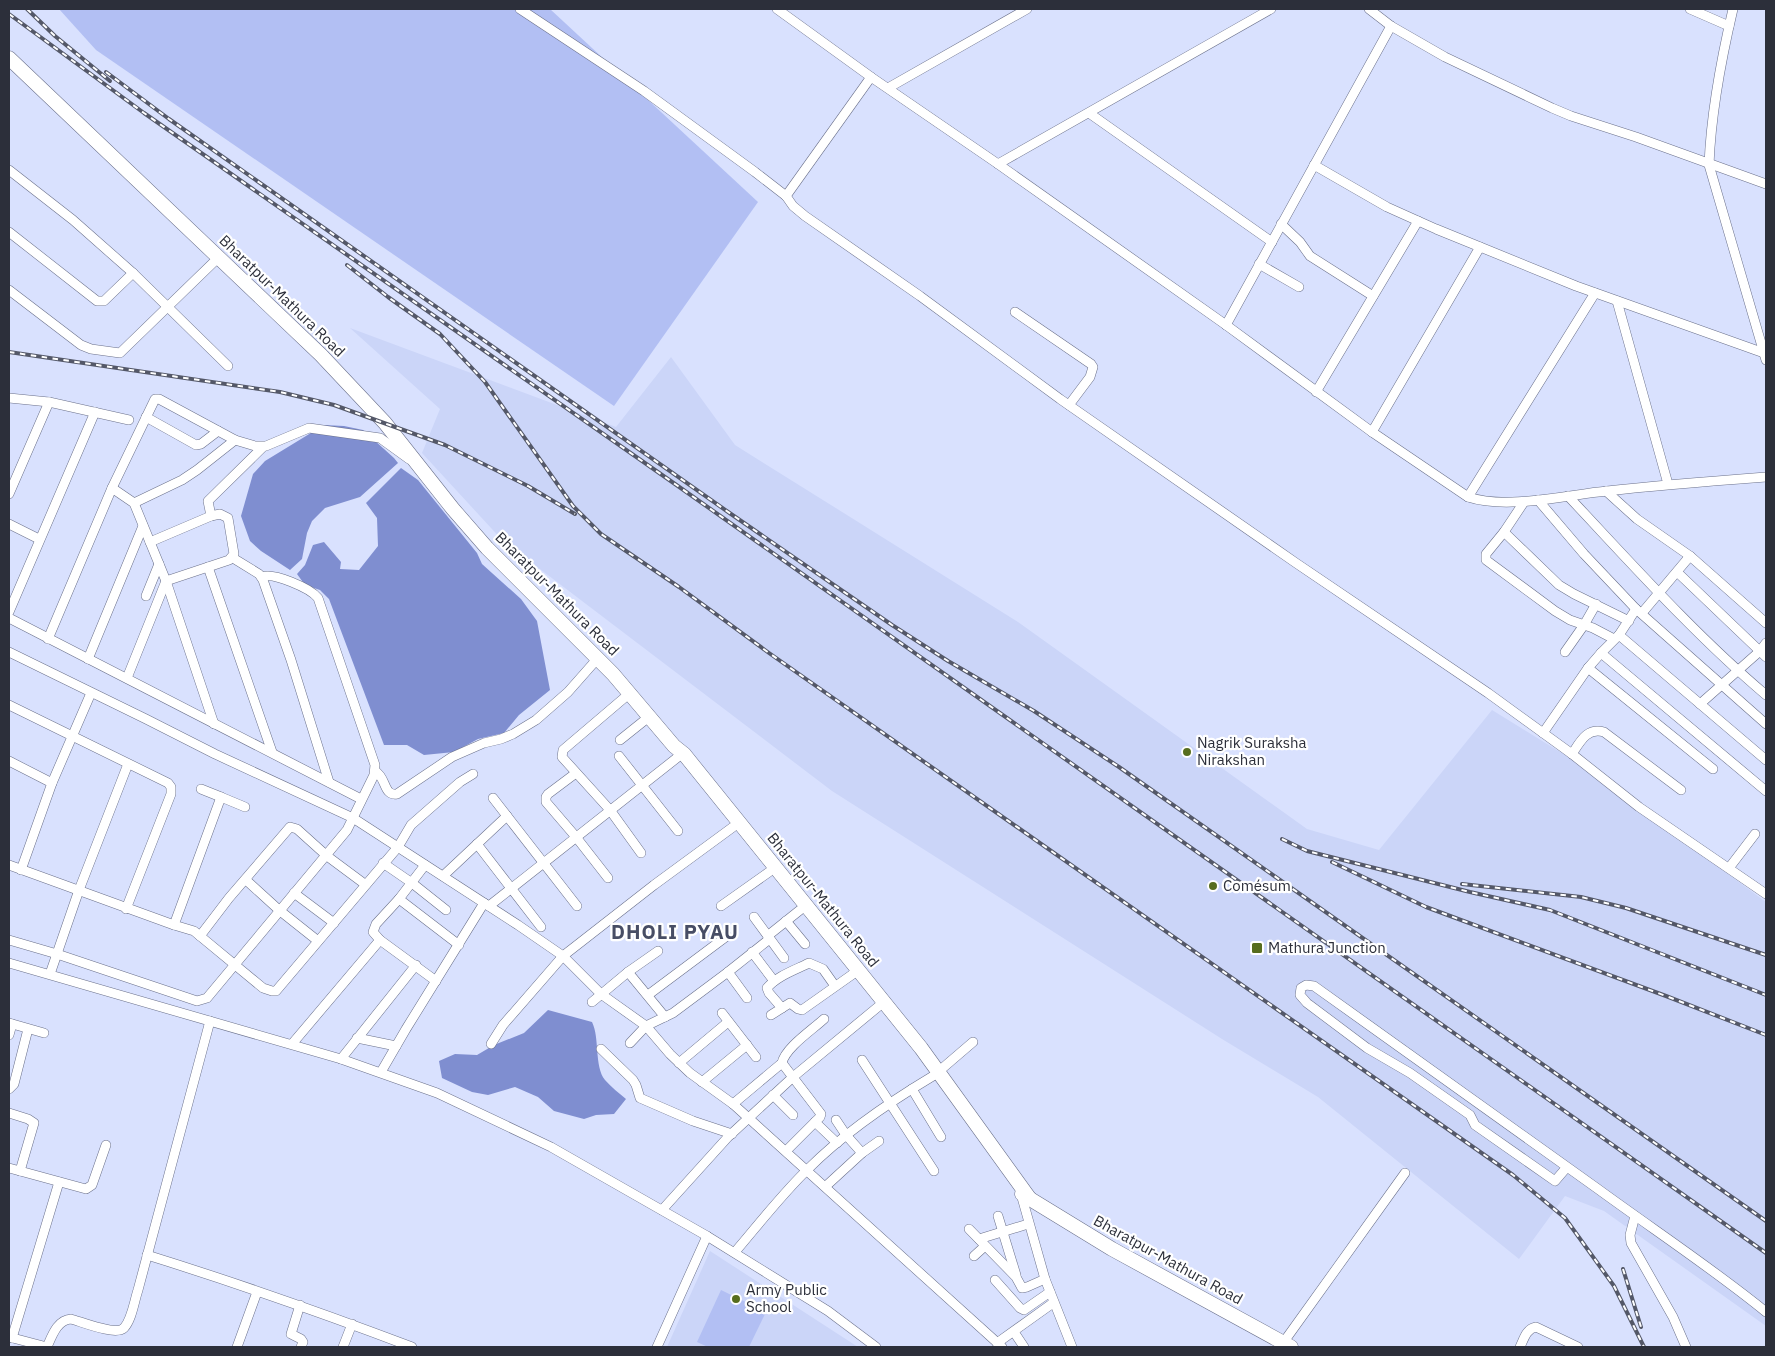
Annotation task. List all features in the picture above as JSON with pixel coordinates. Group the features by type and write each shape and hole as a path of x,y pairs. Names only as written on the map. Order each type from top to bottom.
{"highway":[{"name":"Bharatpur-Mathura Road","path":"9,58 321,356 385,423 487,548 598,658 650,716 769,872 800,910 844,957 852,974 918,1050"},
{"name":"Bharatpur-Mathura Road","path":"676,751 684,754 918,1050 1025,1196 1112,1249 1287,1345"}],"street":[{"path":"520,9 644,91 786,196 805,216 920,296 1069,405 1296,563 1488,693 1572,754 1639,807 1763,892 1766,882"},
{"path":"777,9 870,77 998,164 1226,325 1372,432 1468,497 1480,501 1524,502 1668,484 1766,477"},
{"path":"888,88 1027,9"},
{"path":"998,164 1271,9"},
{"path":"1369,9 1390,26 1468,69 1552,108 1766,184"},
{"path":"1690,9 1729,26"},
{"path":"1732,9 1710,131 1709,165 1765,356"},
{"path":"1226,325 1390,26"},
{"path":"786,196 870,77"},
{"path":"1089,112 1272,242"},
{"path":"1314,164 1387,207 1418,221 1595,293 1765,356"},
{"path":"9,170 73,220 133,273 228,366"},
{"path":"1316,392 1418,221"},
{"path":"1281,224 1300,242 1310,256 1373,296"},
{"path":"9,232 100,302 104,301 133,273"},
{"path":"1372,432 1480,247"},
{"path":"9,290 80,345 91,349 116,353 124,350 219,257"},
{"path":"1259,264 1299,287"},
{"path":"1468,497 1595,293"},
{"path":"1617,301 1668,484"},
{"path":"1014,312 1093,367 1090,377 1069,405"},
{"path":"9,398 49,402 129,420"},
{"path":"48,639 112,488 154,400 157,398 235,440 263,447"},
{"path":"9,494 49,402"},
{"path":"9,612 95,412"},
{"path":"146,416 196,445 201,444 218,431"},
{"path":"211,516 208,501 263,447 309,428 380,438 421,468"},
{"path":"134,503 182,480 235,440"},
{"path":"112,488 134,503 166,581 214,724"},
{"path":"1606,491 1638,518 1690,556 1766,623"},
{"path":"1568,496 1658,592 1738,671 1766,695"},
{"path":"1538,500 1584,554 1639,611 1766,724"},
{"path":"1524,502 1504,532 1486,554 1486,560 1570,620 1616,637 1766,760"},
{"path":"150,542 220,514 228,518 234,551 233,558"},
{"path":"9,524 40,539"},
{"path":"88,659 143,526"},
{"path":"1504,532 1560,585 1574,594 1629,621"},
{"path":"1543,733 1588,668 1690,556"},
{"path":"127,678 166,581 233,558 256,571 262,577 291,660 329,782"},
{"path":"146,596 158,564"},
{"path":"208,567 272,752"},
{"path":"1677,572 1763,654"},
{"path":"9,940 200,1001 208,998 347,830 375,771 375,765 318,598 313,593 286,580 267,575 262,577"},
{"path":"1565,652 1596,604"},
{"path":"9,618 362,799"},
{"path":"1700,704 1738,671 1763,654 1766,643"},
{"path":"9,652 215,754 353,818 563,956 601,994 646,1026 679,1063 750,1118 1000,1345 1014,1332 1054,1303"},
{"path":"1601,653 1766,791"},
{"path":"375,771 382,775 389,792 393,795 397,794 452,757 484,743 501,740 536,720 568,692 598,658"},
{"path":"1588,668 1713,769"},
{"path":"21,870 52,784 91,693"},
{"path":"630,693 563,750 562,757 610,810 641,853"},
{"path":"9,705 168,783 172,790 126,908"},
{"path":"620,740 650,716"},
{"path":"1572,754 1587,734 1595,730 1604,732 1681,790"},
{"path":"381,1072 436,980 487,905 512,888 641,785 676,751"},
{"path":"619,756 678,831"},
{"path":"9,761 52,784"},
{"path":"50,974 79,890 128,764"},
{"path":"576,773 548,794 546,800 608,878"},
{"path":"9,865 194,931 263,988 276,991 398,847 411,825 460,782 473,774"},
{"path":"201,789 245,806"},
{"path":"174,925 221,797"},
{"path":"493,798 578,906"},
{"path":"443,876 507,816"},
{"path":"200,936 229,898 290,827 297,829 326,856 366,885"},
{"path":"491,1044 503,1025 563,956 654,884 733,827"},
{"path":"1729,868 1755,834"},
{"path":"478,844 540,927"},
{"path":"383,863 446,910"},
{"path":"425,865 374,928 373,932 380,940 436,980"},
{"path":"721,906 769,872"},
{"path":"246,880 279,910 318,941"},
{"path":"294,893 334,923"},
{"path":"399,898 459,945"},
{"path":"630,1043 646,1026 673,1013 728,972 767,941 770,934 800,910"},
{"path":"754,917 784,958"},
{"path":"786,921 805,944"},
{"path":"648,995 727,936"},
{"path":"292,1044 380,940"},
{"path":"592,1002 628,972 658,951"},
{"path":"752,952 774,981"},
{"path":"9,963 292,1044 381,1072 437,1093 551,1147 708,1236 828,1311 876,1347"},
{"path":"782,1008 768,990 769,985 809,963 823,969 835,986"},
{"path":"341,1059 416,965"},
{"path":"628,972 665,1017"},
{"path":"728,972 747,998"},
{"path":"771,1015 790,1003 802,1010 852,974"},
{"path":"1567,1167 1555,1181 1475,1125 1470,1115 1410,1073 1368,1048 1306,1003 1300,995 1301,988 1306,985 1314,986 1737,1288 1766,1312"},
{"path":"194,1016 200,1001"},
{"path":"662,1210 732,1134 773,1095 879,1006"},
{"path":"722,1013 756,1056"},
{"path":"733,1104 782,1063 786,1052 824,1019"},
{"path":"59,1182 10,1337 47,1347 59,1324 66,1319 116,1332 123,1329 128,1323 210,1021"},
{"path":"679,1063 728,1022"},
{"path":"9,1035 10,1024 44,1034"},
{"path":"9,1089 14,1084 28,1029"},
{"path":"358,1038 396,1046"},
{"path":"735,1252 807,1170 836,1143 890,1103 936,1074 973,1042"},
{"path":"702,1082 747,1045"},
{"path":"601,1049 633,1080 640,1098 693,1121 732,1134"},
{"path":"862,1060 934,1171"},
{"path":"782,1063 820,1112 820,1117 786,1151"},
{"path":"912,1089 941,1137"},
{"path":"773,1095 793,1115"},
{"path":"9,1113 34,1123 20,1171"},
{"path":"836,1120 862,1154"},
{"path":"814,1122 836,1143"},
{"path":"826,1186 879,1141"},
{"path":"9,1168 86,1189 92,1184 106,1145"},
{"path":"1287,1345 1405,1173"},
{"path":"1025,1196 1028,1224 1050,1292 1072,1347"},
{"path":"998,1216 1020,1286 1024,1288 1045,1278"},
{"path":"1636,1216 1630,1235 1632,1243 1686,1347"},
{"path":"974,1256 982,1243 1003,1231 1028,1224"},
{"path":"969,1229 1016,1278"},
{"path":"657,1347 708,1236"},
{"path":"147,1255 300,1305 412,1347"},
{"path":"995,1280 1024,1310 1050,1292"},
{"path":"237,1347 257,1292"},
{"path":"300,1305 291,1334 302,1340 301,1347"},
{"path":"343,1347 352,1324"},
{"path":"1520,1347 1531,1328 1536,1327 1578,1347"},
{"path":"1014,1332 1024,1347"}],"shaded area":[{"path":"59,9 550,9 758,202 614,406 96,50"},
{"path":"350,328 616,427 671,357 735,445 1018,622 1307,829 1379,850 1492,710 1573,760 1766,902 1766,1326 1604,1211 1565,1196 1519,1259 1318,1097 1222,1039 832,791 503,541 422,453 440,409"},
{"path":"324,425 344,426 363,430 398,463 360,497 325,508 312,521 307,533 302,559 290,570 261,551 250,541 241,516 253,474 265,461"},
{"path":"401,468 418,480 477,553 482,564 521,599 537,621 550,690 519,715 504,733 478,739 454,752 424,755 407,745 384,745 329,599 320,590 305,585 297,574 305,565 313,545 324,542 341,562 340,569 359,570 378,546 377,518 366,503"},
{"path":"548,1010 592,1022 596,1036 599,1067 602,1074 607,1083 626,1099 614,1114 596,1115 584,1119 554,1111 538,1097 515,1087 488,1095 472,1092 442,1078 439,1061 455,1054 477,1055 494,1045 524,1033"},
{"name":"Army Public School","path":"710,1251 858,1347 667,1347"},
{"path":"721,1290 766,1312 749,1347 708,1347 697,1342"}],"railway":[{"path":"27,9 55,36 110,81"},
{"path":"9,14 144,113 675,484 1766,1253"},
{"path":"106,72 169,119 731,514 892,625 948,661 1034,711 1119,767 1766,1221"},
{"path":"347,265 440,334 485,382 573,506 601,534 1513,1175 1565,1218 1614,1286 1644,1347"},
{"path":"9,352 280,392 334,405 445,445 528,486 575,514"},
{"path":"1282,839 1307,851 1550,910 1766,995"},
{"path":"1332,862 1426,907 1766,1035"},
{"path":"1462,884 1581,897 1626,908 1766,955"},
{"path":"1623,1269 1641,1327"}],"place":[{"name":"Nagrik Suraksha Nirakshan","path":"1187,752"},
{"name":"Comésum","path":"1213,886"},
{"name":"Mathura Junction","path":"1257,948"},
{"name":"Army Public School","path":"736,1299"}],"district":[{"name":"DHOLI PYAU","path":"675,932"}]}
